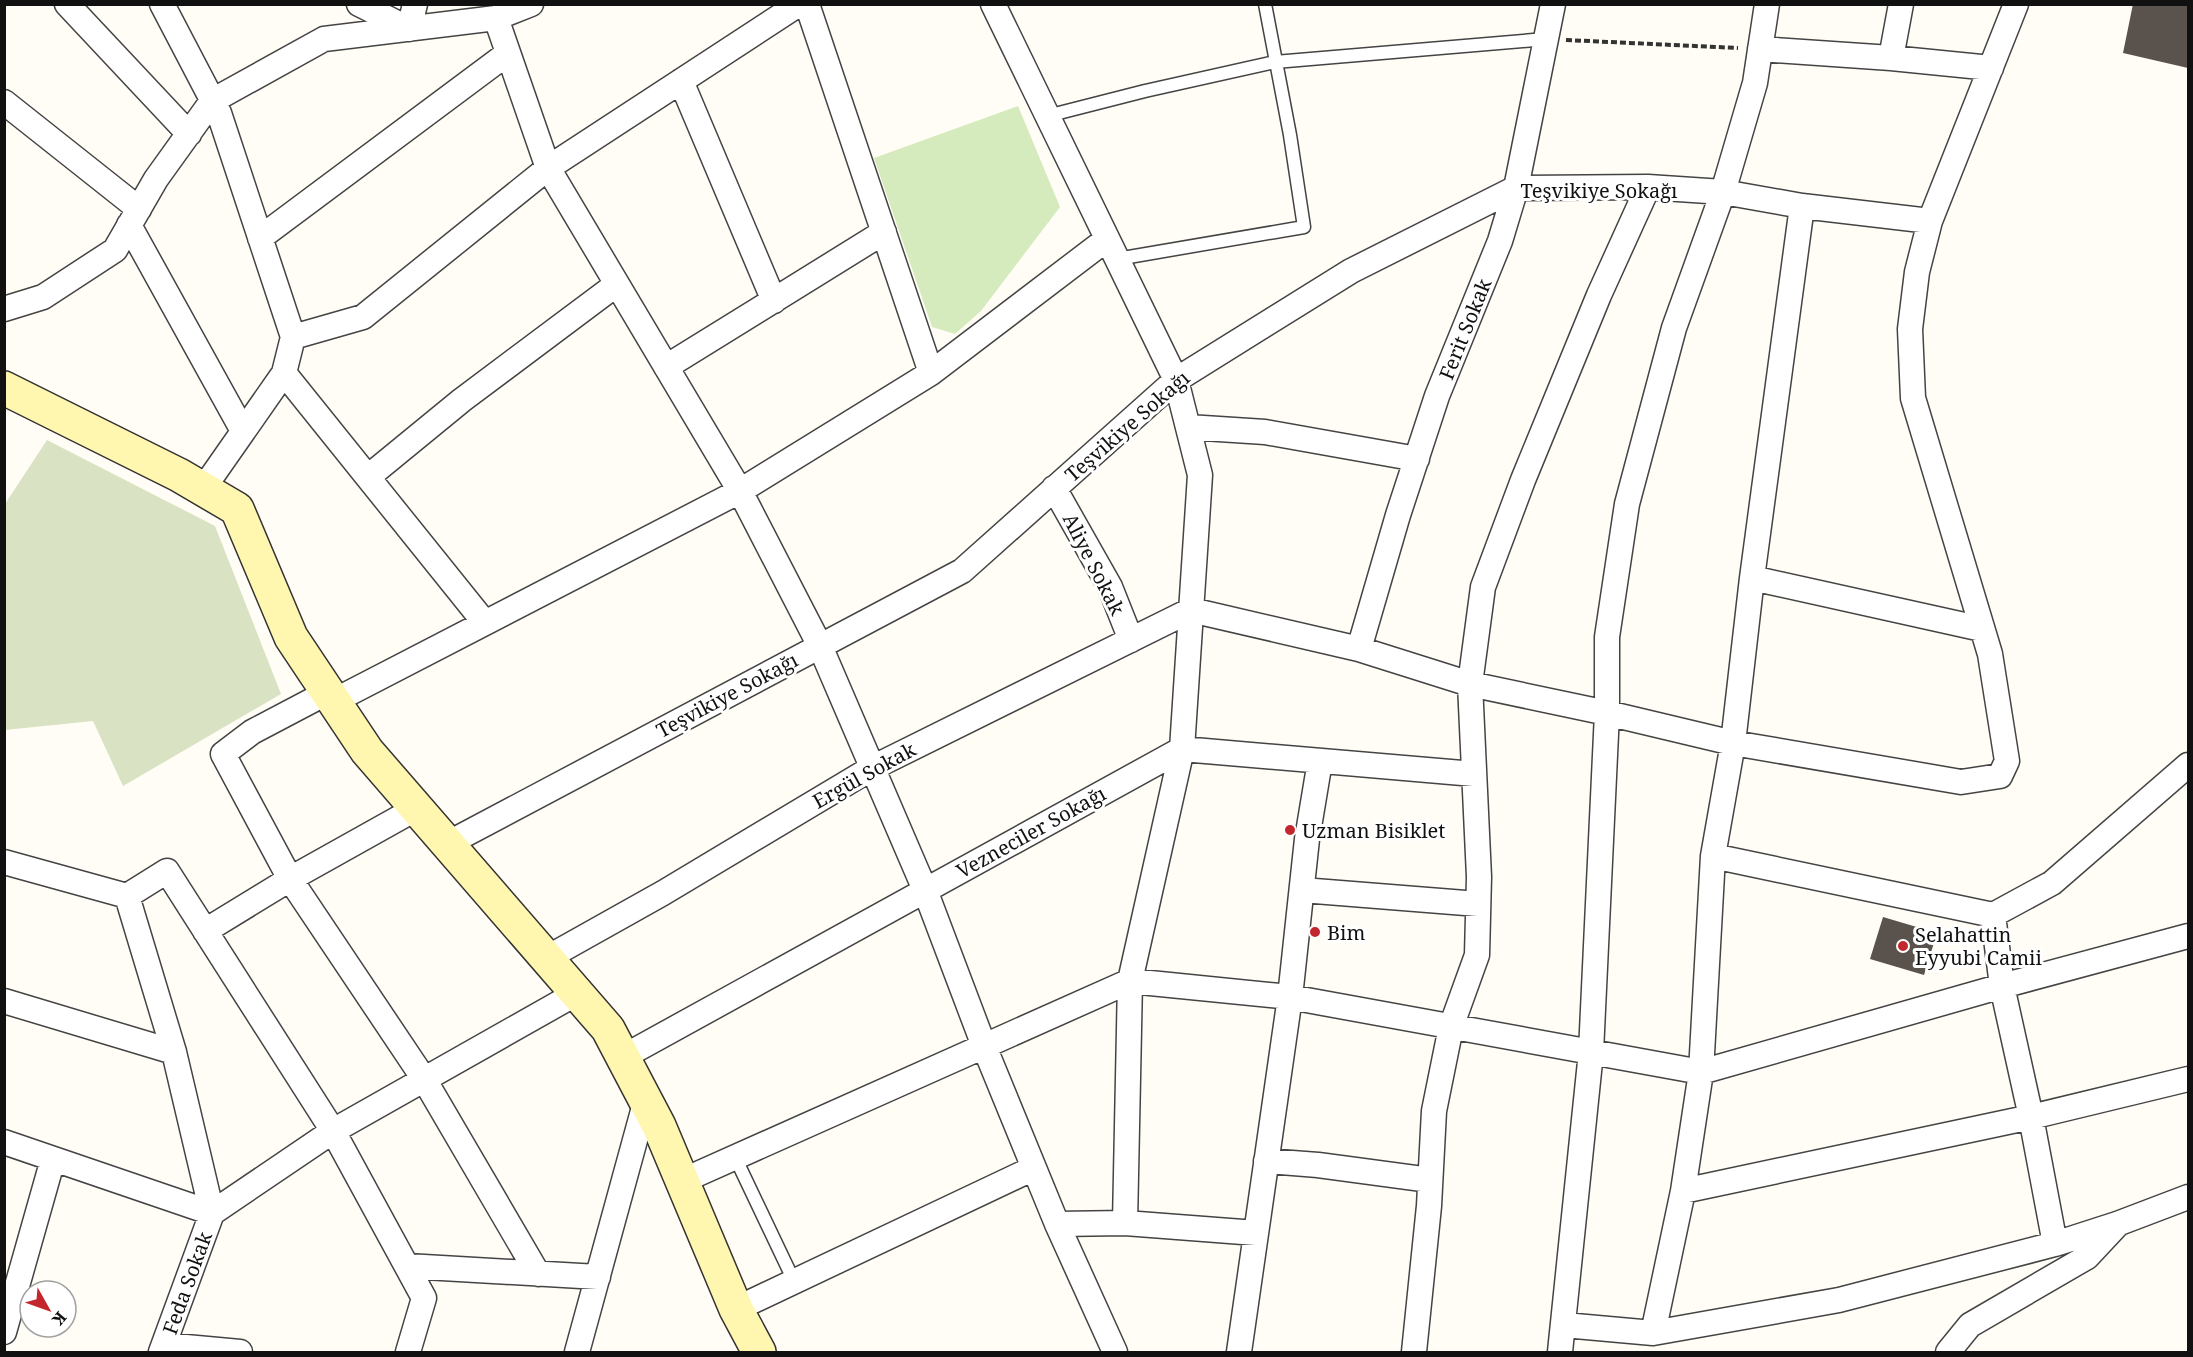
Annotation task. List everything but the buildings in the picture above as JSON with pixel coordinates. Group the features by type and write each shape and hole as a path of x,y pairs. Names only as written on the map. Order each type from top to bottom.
{"street":[{"path":"67,4 189,134"},
{"path":"162,4 219,113 293,337 284,373 203,489"},
{"path":"359,4 409,29"},
{"path":"409,29 415,4"},
{"path":"4,309 43,297 115,250 156,179 212,101 324,39 496,18 531,4"},
{"path":"293,337 363,317 548,168 798,4"},
{"path":"807,4 931,373"},
{"path":"993,4 1176,380 1200,475 1182,749 1130,981 1125,1223"},
{"name":"Ferit Sokak","path":"1359,649 1437,396 1500,241 1516,188 1553,4"},
{"path":"1560,1353 1591,1052 1607,713 1607,637 1627,504 1674,328 1723,192 1755,83 1767,4"},
{"path":"1891,58 1901,4"},
{"path":"1191,610 1359,649 1470,684 1733,742 1960,782 2000,776 2007,761 1990,654 1913,398 1910,329 1917,272 1930,220 2016,4"},
{"path":"496,18 548,168 740,491 820,646 925,890 984,1046 1057,1224 1115,1353"},
{"path":"1760,49 1991,68"},
{"path":"260,238 508,53"},
{"path":"681,81 774,301"},
{"path":"4,102 134,217 243,431"},
{"path":"1414,1353 1434,1111 1451,1027 1478,955 1470,684 1483,587 1523,480 1581,338 1648,187"},
{"name":"Teşvikiye Sokağı","path":"447,844 962,571 1176,380 1351,271 1516,188 1648,187 1723,192 1802,206 1930,220"},
{"path":"1653,1333 1683,1191 1701,1072 1713,856 1733,742 1752,579 1802,206"},
{"path":"666,368 884,232"},
{"path":"538,1274 424,1079 290,879 223,754 252,732 485,623 740,491 931,373 1112,249"},
{"path":"368,477 462,400 617,284"},
{"path":"284,373 485,623"},
{"path":"4,388 179,475 237,509 291,637 368,751 608,1029 659,1126 736,1309 759,1353"},
{"path":"1188,427 1265,432 1417,459"},
{"name":"Aliye Sokak","path":"1054,488 1110,587 1131,640"},
{"path":"1752,579 1982,629"},
{"name":"Ergül Sokak","path":"547,958 663,893 873,768 1191,610"},
{"path":"1182,749 1474,774"},
{"name":"Vezneciler Sokağı","path":"623,1057 1182,749"},
{"path":"1239,1353 1290,997 1320,761"},
{"path":"1713,856 1993,915 2052,883 2188,765"},
{"path":"205,931 290,879 417,808"},
{"path":"4,862 127,896 167,871 333,1131 424,1298 408,1353"},
{"path":"1302,890 1478,904"},
{"path":"127,896 174,1052 212,1213"},
{"path":"1993,915 2002,986 2031,1117 2055,1244"},
{"path":"682,1181 1130,981 1290,997 1701,1072 2002,986 2188,936"},
{"path":"212,1213 333,1131 577,993"},
{"path":"4,1001 174,1052"},
{"path":"1683,1191 2031,1117 2188,1079"},
{"path":"577,1353 646,1100"},
{"path":"4,1142 212,1213"},
{"path":"4,1332 53,1159"},
{"path":"1266,1161 1318,1165 1430,1180"},
{"path":"736,1309 1034,1167"},
{"path":"1564,1325 1653,1333 1839,1300 2055,1244 2117,1224 2188,1197"},
{"name":"Feda Sokak","path":"162,1349 212,1213"},
{"path":"1057,1224 1125,1223 1256,1233"},
{"path":"1948,1353 1947,1351 1970,1325 2087,1257 2117,1224"},
{"path":"406,1266 597,1277"},
{"path":"162,1349 240,1353"}],"lane":[{"path":"1112,249 1304,228 1290,135 1265,4"},
{"path":"1047,116 1275,62 1546,39"},
{"path":"735,1157 794,1281"}],"path":[{"path":"1546,39 1760,49"}],"green space":[{"path":"1018,106 1060,207 981,311 955,334 932,327 874,158"},
{"path":"47,440 215,526 281,694 123,786 93,721 5,730 5,504"}],"place":[{"name":"Uzman Bisiklet","path":"1290,830"},
{"name":"Bim","path":"1315,932"},
{"name":"Selahattin Eyyubi Camii","path":"1903,946"}]}
